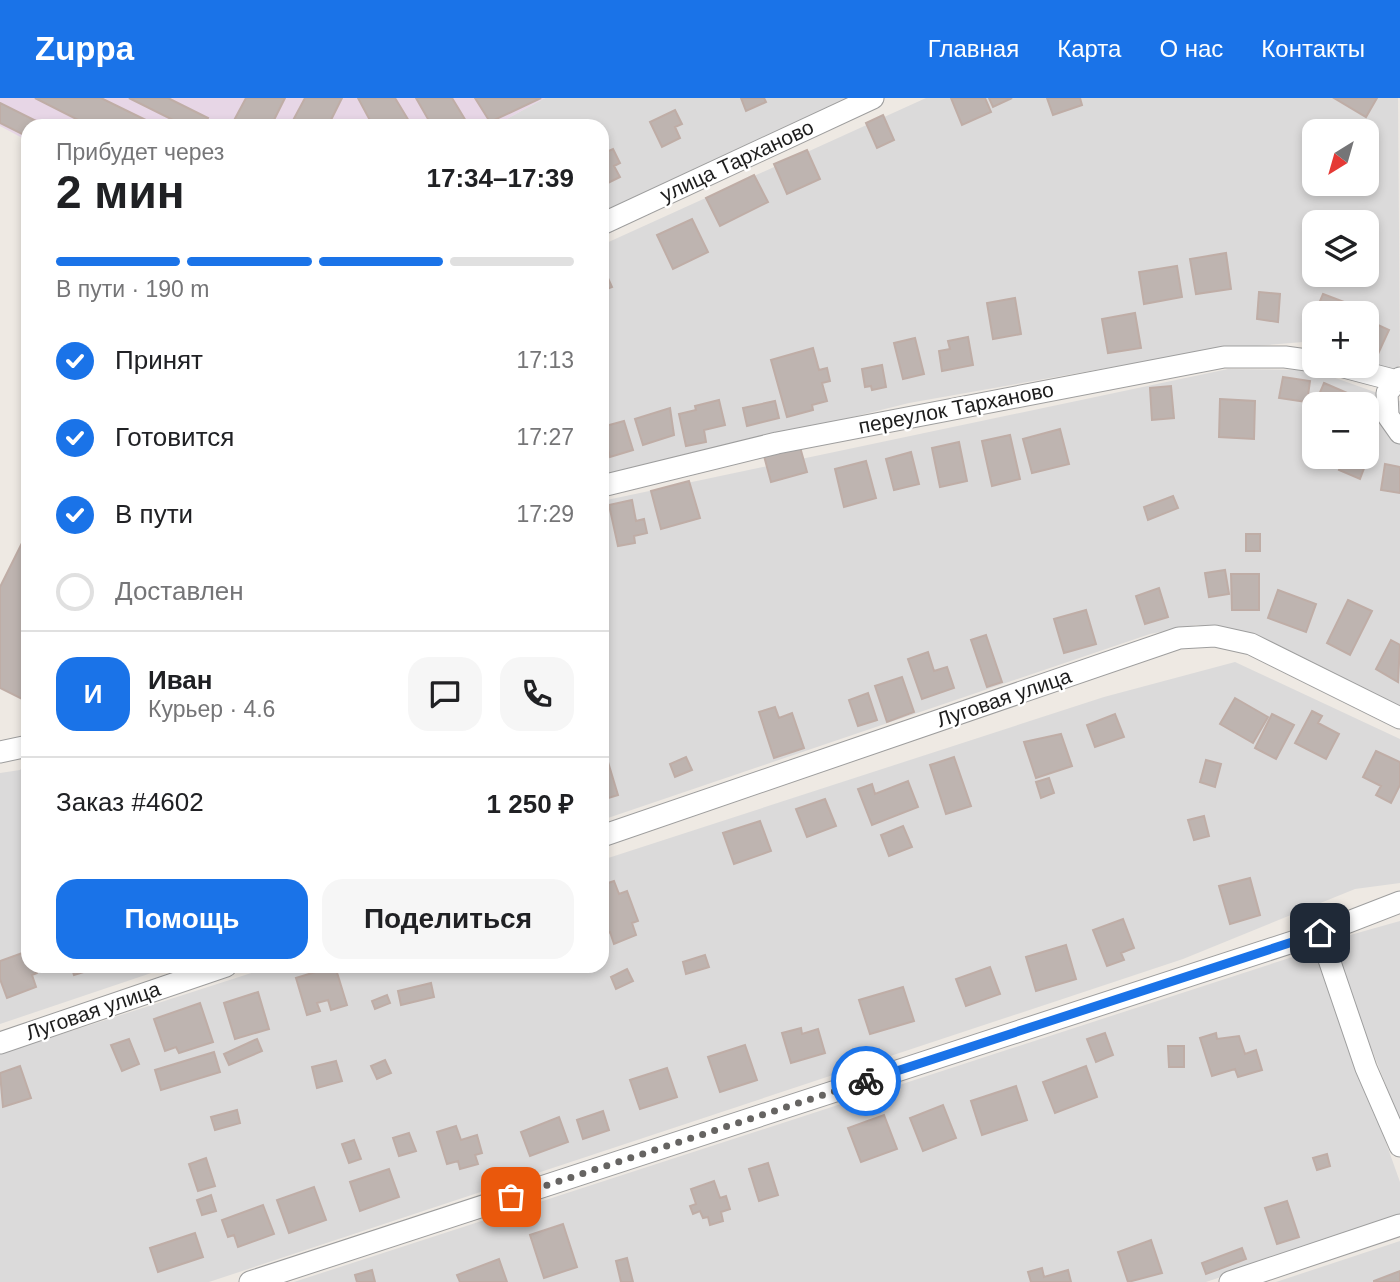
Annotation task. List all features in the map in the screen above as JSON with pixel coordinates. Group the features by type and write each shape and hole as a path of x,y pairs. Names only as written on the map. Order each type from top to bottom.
{"street":[{"name":"улица Тарханово","path":"609,221 873,98"},
{"name":"переулок Тарханово","path":"609,484 777,443 1224,357 1302,359"},
{"path":"1379,375 1399,379 1387,393 1388,416 1400,432"},
{"name":"Луговая улица","path":"609,834 1188,636 1233,638 1251,644 1400,718"},
{"path":"0,752 21,748"},
{"path":"250,1282 1320,933 1400,902"},
{"path":"1320,933 1366,1068 1400,1146"},
{"name":"Луговая улица","path":"0,1043 205,973"},
{"path":"1230,1282 1400,1225"}],"shaded area":[{"path":"0,98 545,98 507,119 21,119 21,137 0,126"},
{"path":"545,98 871,98 609,216 609,119 507,119"},
{"path":"926,98 1398,98 1400,365 1391,374 1379,370 1379,301 1302,301 1302,342 1209,350 909,403 609,477 609,242"},
{"path":"1228,369 1302,370 1302,378 1335,378 1375,392 1302,392 1302,469 1379,469 1379,394 1400,401 1400,710 1275,644 1197,625 1150,634 609,818 609,500"},
{"path":"1235,662 1400,739 1400,883 1355,889 1183,959 209,1282 0,1282 0,1054 251,973 609,973 609,858 1104,697"},
{"path":"20,770 21,973 151,973 0,1024 0,773"},
{"path":"1400,921 1400,1121 1329,941"},
{"path":"1317,949 1400,1182 1400,1217 1206,1282 294,1282"},
{"path":"1400,1241 1400,1282 1276,1282"}],"building":[{"path":"35,98 101,98 144,119 76,119"},
{"path":"129,98 168,98 208,118 171,119"},
{"path":"246,98 285,98 274,119 235,119"},
{"path":"305,98 342,98 332,119 294,119"},
{"path":"358,98 395,98 408,119 369,119"},
{"path":"416,98 452,98 465,119 428,119"},
{"path":"475,98 541,98 496,119 488,119"},
{"path":"741,98 764,98 766,102 746,111"},
{"path":"951,98 985,98 991,112 962,125"},
{"path":"989,98 1012,98 993,107"},
{"path":"1047,98 1080,98 1082,105 1053,115"},
{"path":"1334,98 1377,98 1366,117"},
{"path":"0,103 32,119 21,119 21,134 0,123"},
{"path":"675,110 682,124 675,127 680,138 662,147 650,122"},
{"path":"883,115 894,140 877,148 866,123"},
{"path":"613,149 620,163 614,166 620,177 609,182 609,151"},
{"path":"807,150 820,179 787,194 774,164"},
{"path":"754,175 768,202 720,226 706,198"},
{"path":"692,219 708,252 673,269 657,235"},
{"path":"1226,253 1231,289 1196,294 1190,259"},
{"path":"1177,266 1182,297 1144,304 1139,272"},
{"path":"1259,292 1280,294 1278,322 1257,319"},
{"path":"1323,294 1342,301 1320,301"},
{"path":"1015,298 1021,334 993,339 987,303"},
{"path":"1135,313 1141,348 1108,353 1102,319"},
{"path":"1379,325 1389,330 1379,352"},
{"path":"968,337 973,365 942,371 939,351 950,349 948,341"},
{"path":"915,338 924,374 903,379 894,343"},
{"path":"813,348 819,370 827,368 830,381 822,383 827,401 812,405 813,410 787,417 771,360"},
{"path":"882,365 886,387 872,390 871,386 865,387 862,369"},
{"path":"1283,377 1310,381 1308,392 1302,392 1302,401 1279,398"},
{"path":"1324,383 1345,392 1320,392"},
{"path":"1171,386 1174,418 1152,420 1150,388"},
{"path":"1220,399 1255,401 1254,439 1219,437"},
{"path":"719,400 725,425 704,430 706,442 686,446 679,414 696,410 695,406"},
{"path":"775,401 779,418 747,426 743,408"},
{"path":"670,408 674,435 643,445 635,419"},
{"path":"624,421 633,450 610,457 609,425"},
{"path":"1060,429 1069,464 1032,473 1023,439"},
{"path":"1010,435 1020,479 992,486 982,441"},
{"path":"959,442 967,481 940,487 932,448"},
{"path":"800,447 807,472 771,482 764,456"},
{"path":"911,452 919,484 894,490 886,459"},
{"path":"866,461 876,498 844,507 835,469"},
{"path":"1385,464 1400,467 1400,493 1381,490"},
{"path":"1339,469 1364,469 1360,479"},
{"path":"689,481 700,518 661,529 651,491"},
{"path":"1173,496 1178,508 1148,520 1144,507"},
{"path":"632,500 636,521 644,519 647,533 634,536 635,543 618,546 609,505"},
{"path":"1246,534 1260,534 1260,551 1246,551"},
{"path":"21,545 21,698 0,688 0,587"},
{"path":"1225,570 1229,594 1209,597 1205,573"},
{"path":"1231,574 1259,574 1259,610 1232,610"},
{"path":"1159,588 1168,617 1145,624 1136,596"},
{"path":"1278,590 1316,604 1306,632 1268,618"},
{"path":"1348,600 1372,611 1350,655 1327,643"},
{"path":"1086,610 1096,644 1064,653 1054,619"},
{"path":"986,635 1002,682 987,687 971,640"},
{"path":"1391,640 1400,645 1398,682 1376,669"},
{"path":"928,652 934,671 947,667 954,688 922,699 908,659"},
{"path":"902,677 914,712 887,722 875,686"},
{"path":"868,693 877,720 858,726 849,700"},
{"path":"1235,698 1268,717 1253,743 1220,724"},
{"path":"775,707 779,718 792,713 804,748 774,758 759,712"},
{"path":"1312,711 1322,716 1318,723 1339,734 1326,759 1295,743"},
{"path":"1115,714 1124,737 1095,747 1087,725"},
{"path":"1272,714 1294,725 1276,759 1255,748"},
{"path":"1061,734 1072,766 1036,778 1024,742"},
{"path":"1376,751 1400,762 1400,785 1391,803 1376,795 1381,786 1363,777"},
{"path":"686,757 692,770 675,777 670,764"},
{"path":"954,757 971,806 946,814 930,765"},
{"path":"1206,760 1221,764 1215,787 1200,782"},
{"path":"609,765 618,795 609,798"},
{"path":"1049,778 1054,793 1041,798 1036,782"},
{"path":"908,781 918,807 872,825 858,789 872,784 875,794"},
{"path":"825,799 836,826 807,837 796,809"},
{"path":"1204,816 1209,836 1194,840 1188,820"},
{"path":"760,821 771,851 734,864 723,833"},
{"path":"903,826 912,847 889,856 881,835"},
{"path":"1250,878 1260,915 1230,924 1219,886"},
{"path":"614,881 619,894 627,891 638,921 632,923 636,935 614,944 609,932 609,883"},
{"path":"1123,919 1134,948 1121,953 1124,960 1107,966 1093,930"},
{"path":"1066,945 1076,979 1036,991 1026,957"},
{"path":"21,954 21,973 37,973 32,975 36,987 7,998 0,979 0,961"},
{"path":"705,955 709,967 686,974 683,962"},
{"path":"990,967 1000,994 966,1006 956,979"},
{"path":"627,969 633,981 616,989 611,977"},
{"path":"312,973 337,973 347,1005 331,1010 328,1000 317,1003 320,1011 307,1015 296,978"},
{"path":"431,983 434,997 401,1005 398,991"},
{"path":"903,987 914,1021 870,1034 859,1000"},
{"path":"258,992 269,1029 235,1039 224,1003"},
{"path":"387,995 390,1003 375,1009 372,1001"},
{"path":"200,1003 213,1042 179,1053 176,1047 165,1051 154,1019"},
{"path":"801,1028 802,1034 818,1029 825,1053 791,1063 782,1033"},
{"path":"1105,1033 1113,1055 1096,1062 1087,1039"},
{"path":"1216,1033 1217,1039 1239,1036 1245,1054 1256,1050 1262,1070 1238,1077 1235,1069 1212,1076 1200,1038"},
{"path":"129,1039 139,1064 122,1071 111,1045"},
{"path":"257,1039 262,1051 229,1065 224,1054"},
{"path":"745,1045 757,1080 720,1092 708,1057"},
{"path":"1168,1046 1184,1046 1184,1067 1169,1067"},
{"path":"214,1052 220,1072 161,1090 155,1070"},
{"path":"385,1060 391,1073 377,1079 371,1066"},
{"path":"336,1061 342,1081 317,1088 312,1067"},
{"path":"20,1066 31,1098 3,1107 0,1073"},
{"path":"1086,1066 1097,1097 1055,1113 1043,1082"},
{"path":"667,1068 677,1097 640,1109 630,1080"},
{"path":"1016,1086 1027,1120 982,1135 971,1101"},
{"path":"943,1105 956,1138 923,1151 910,1118"},
{"path":"237,1110 240,1123 215,1130 211,1117"},
{"path":"603,1111 609,1130 583,1139 577,1120"},
{"path":"884,1115 897,1149 861,1162 848,1128"},
{"path":"559,1117 568,1142 530,1156 521,1132"},
{"path":"456,1126 461,1140 477,1135 482,1153 475,1155 478,1164 460,1169 458,1161 447,1164 437,1132"},
{"path":"409,1133 416,1151 399,1156 393,1138"},
{"path":"354,1140 361,1159 349,1163 342,1144"},
{"path":"1327,1154 1330,1166 1317,1170 1313,1158"},
{"path":"206,1158 215,1186 198,1191 189,1164"},
{"path":"768,1163 778,1195 759,1201 749,1169"},
{"path":"389,1169 399,1197 360,1211 350,1182"},
{"path":"714,1181 720,1198 726,1196 730,1209 721,1212 723,1221 710,1225 708,1217 703,1218 700,1211 693,1214 690,1206 696,1204 691,1189"},
{"path":"314,1187 326,1220 289,1233 277,1200"},
{"path":"211,1195 216,1211 202,1215 197,1200"},
{"path":"1287,1201 1299,1237 1277,1244 1265,1208"},
{"path":"263,1205 274,1234 238,1247 234,1235 228,1237 222,1220"},
{"path":"563,1224 577,1267 544,1278 530,1235"},
{"path":"195,1233 203,1257 158,1272 150,1248"},
{"path":"1151,1240 1162,1273 1128,1282 1118,1252"},
{"path":"1242,1248 1246,1259 1206,1274 1202,1263"},
{"path":"627,1258 633,1282 621,1282 616,1261"},
{"path":"499,1259 507,1282 460,1282 457,1275"},
{"path":"1042,1268 1044,1277 1068,1270 1071,1282 1031,1282 1028,1272"},
{"path":"372,1270 375,1282 357,1282 355,1275"},
{"path":"1400,1271 1400,1282 1374,1282 1374,1281"}],"way so far":[{"path":"511,1197 866,1081"}],"route":[{"path":"866,1081 1320,933"}]}
